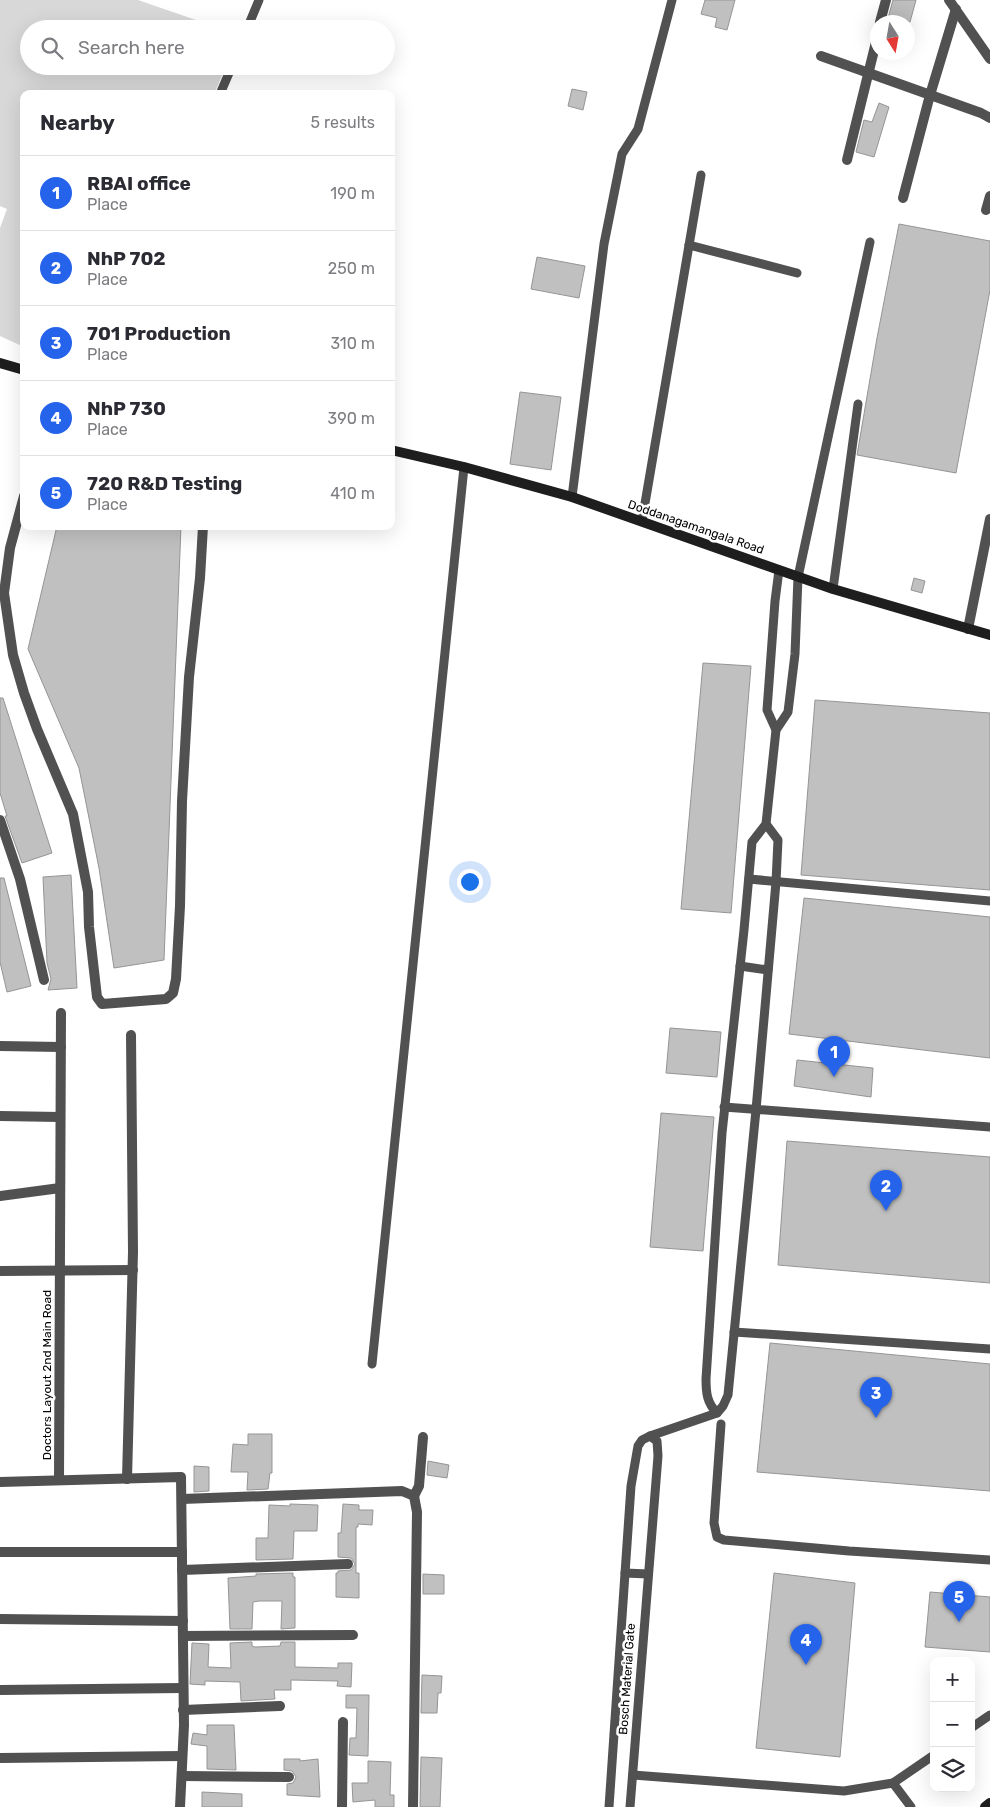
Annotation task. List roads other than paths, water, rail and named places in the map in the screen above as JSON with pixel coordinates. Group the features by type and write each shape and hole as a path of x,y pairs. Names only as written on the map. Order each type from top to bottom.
{"street":[{"path":"882,15 886,0"},
{"path":"949,0 990,58"},
{"path":"903,198 930,95 956,10"},
{"path":"821,56 981,113 990,118"},
{"path":"847,160 871,60"},
{"path":"986,210 990,196"},
{"path":"0,362 20,369"},
{"name":"Doddanagamangala Road","path":"395,451 464,467 572,497 832,589 990,635"},
{"path":"20,511 10,548 4,593 13,655 37,729 73,814 88,892 89,927 97,997 102,1004 166,999 172,993 176,979 180,906 182,801 189,678 200,578 203,530"},
{"path":"968,629 990,519"},
{"path":"0,820 20,879 44,980"},
{"name":"Doctors Layout 2nd Main Road","path":"59,1480 61,1013"},
{"path":"127,1479 133,1270 131,1035"},
{"path":"0,1046 61,1047"},
{"path":"0,1116 60,1117"},
{"path":"0,1196 60,1188"},
{"path":"0,1271 133,1270"},
{"path":"413,1807 417,1512 414,1496 419,1486 423,1437"},
{"path":"0,1482 181,1477 184,1710 180,1807"},
{"path":"182,1499 402,1491 414,1496"},
{"path":"0,1552 182,1552"},
{"path":"182,1570 348,1564"},
{"path":"0,1619 183,1622"},
{"path":"183,1636 354,1636"},
{"path":"0,1690 183,1688"},
{"path":"184,1710 280,1706"},
{"path":"342,1722 342,1807"},
{"path":"0,1758 182,1756"},
{"path":"182,1776 289,1777"},
{"path":"985,1807 990,1804"}],"lane":[{"path":"251,20 260,0"},
{"path":"572,497 607,226 622,154 638,129 672,0"},
{"path":"222,90 228,75"},
{"path":"642,521 702,175"},
{"path":"717,1413 710,1406 706,1395 706,1379 724,1107 752,842 766,824 776,730 788,712 794,654 798,577 870,242"},
{"path":"689,245 797,273"},
{"path":"832,589 858,404"},
{"path":"372,1364 464,467"},
{"path":"776,730 767,710 779,570"},
{"path":"609,1807 625,1573 632,1486 638,1446 642,1440 650,1436 717,1413 728,1395 776,882 778,840 766,824"},
{"path":"749,879 990,901"},
{"path":"740,966 768,970"},
{"path":"724,1107 990,1127"},
{"path":"734,1332 990,1349"},
{"path":"721,1424 714,1523 717,1537 724,1540 849,1552 990,1560"},
{"name":"Bosch Material Gate","path":"630,1807 658,1456 657,1441 650,1436"},
{"path":"625,1573 648,1574"},
{"path":"975,1725 990,1715"},
{"path":"633,1775 844,1791 893,1783 930,1758"},
{"path":"893,1783 912,1807"}],"place":[{"name":"RBAI office","path":"834,1077"},
{"name":"NhP 702","path":"886,1211"},
{"name":"701 Production","path":"876,1418"},
{"name":"720 R&D Testing","path":"959,1622"},
{"name":"NhP 730","path":"806,1665"}]}
